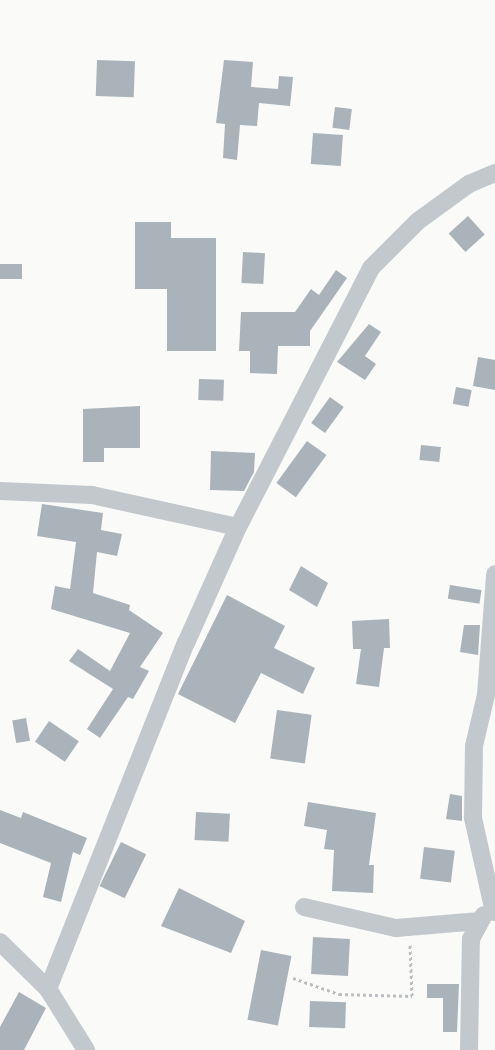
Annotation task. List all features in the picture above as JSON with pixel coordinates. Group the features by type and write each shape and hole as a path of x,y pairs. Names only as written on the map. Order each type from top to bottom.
{"street":[{"path":"48,989 186,643 238,527 371,268 418,221 469,184 495,173"},
{"path":"0,491 92,495 238,527"},
{"path":"470,1050 471,939 490,915 472,818 474,746 486,695 495,574"},
{"path":"304,907 369,925 409,927 490,915"},
{"path":"0,942 48,989 86,1050"}],"path":[{"path":"292,978 339,994 412,996 409,927"}],"building":[{"path":"97,60 135,61 134,97 96,96"},
{"path":"224,60 253,62 251,87 278,89 279,76 293,77 290,106 259,103 257,126 240,125 237,160 223,158 225,124 216,123"},
{"path":"335,107 352,109 349,130 332,128"},
{"path":"313,133 343,135 341,166 311,164"},
{"path":"468,216 485,235 465,252 449,233"},
{"path":"135,222 171,222 171,238 216,238 216,351 167,351 167,289 135,289"},
{"path":"243,252 265,253 263,284 241,283"},
{"path":"0,264 22,264 22,279 0,279"},
{"path":"336,270 347,278 310,331 310,346 278,346 277,374 250,373 250,351 239,351 241,312 295,312 311,289 319,295"},
{"path":"369,324 381,332 365,356 376,364 365,380 337,362"},
{"path":"478,357 495,360 495,390 473,386"},
{"path":"199,379 224,380 223,401 198,400"},
{"path":"456,387 472,390 468,407 453,404"},
{"path":"330,397 344,407 325,433 311,423"},
{"path":"140,406 140,448 104,448 104,462 83,462 83,409"},
{"path":"307,441 326,455 296,497 276,483"},
{"path":"421,445 441,447 439,462 419,460"},
{"path":"211,451 255,453 254,472 244,491 210,490"},
{"path":"42,504 103,513 101,530 122,534 117,556 97,552 93,593 130,605 129,610 163,633 140,667 149,671 133,699 128,697 100,738 87,729 113,689 69,661 78,649 110,671 130,633 51,609 55,586 70,589 76,542 37,536"},
{"path":"301,566 328,583 317,607 289,590"},
{"path":"450,585 482,590 479,604 448,599"},
{"path":"227,595 285,626 274,648 315,668 303,694 261,673 235,723 178,694"},
{"path":"389,619 390,648 384,648 379,687 356,684 361,649 353,649 352,621"},
{"path":"464,625 480,625 478,655 460,652"},
{"path":"277,710 312,715 305,763 270,759"},
{"path":"26,718 30,741 16,743 12,720"},
{"path":"49,721 79,741 65,762 35,742"},
{"path":"450,794 462,796 462,821 446,819"},
{"path":"308,802 376,813 369,865 374,865 373,893 332,891 334,850 324,849 327,830 304,826"},
{"path":"0,810 21,818 23,812 87,838 80,855 73,852 61,902 43,897 51,863 0,843"},
{"path":"196,812 230,814 228,842 195,840"},
{"path":"121,842 146,854 125,898 100,886"},
{"path":"424,847 455,851 451,883 420,879"},
{"path":"179,888 245,921 231,953 161,926"},
{"path":"313,937 350,939 348,976 311,974"},
{"path":"261,950 291,956 278,1026 247,1020"},
{"path":"427,984 459,984 457,1032 443,1032 443,998 427,998"},
{"path":"19,992 46,1008 24,1050 0,1050 0,1027"},
{"path":"310,1001 346,1002 345,1028 309,1027"}]}
